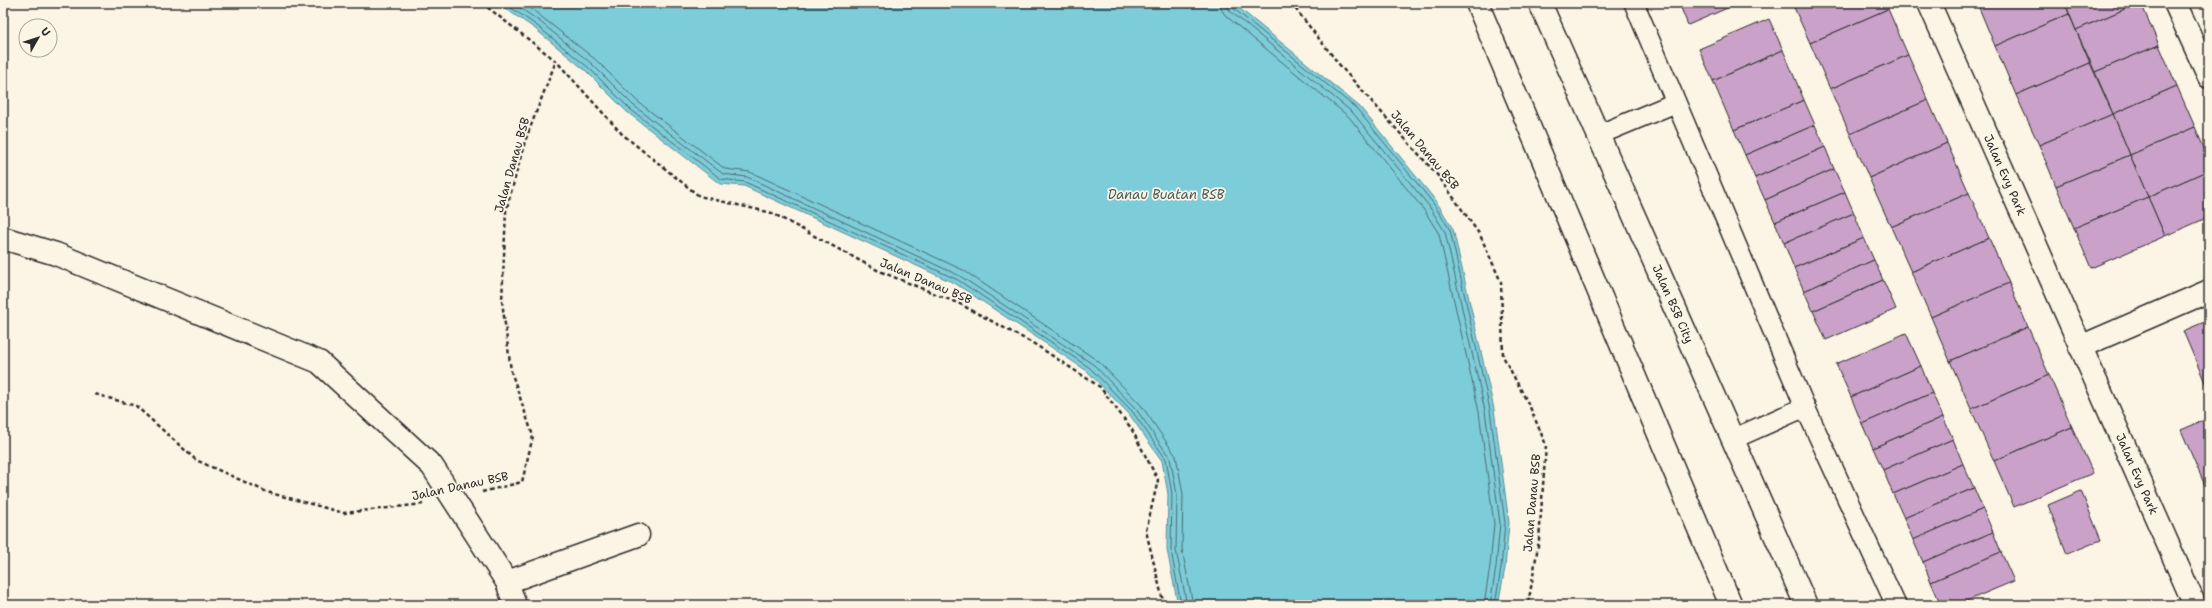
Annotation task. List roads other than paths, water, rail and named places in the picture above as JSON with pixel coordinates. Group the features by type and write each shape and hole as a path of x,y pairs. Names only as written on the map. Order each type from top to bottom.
{"street":[{"path":"1477,3 1731,605"},
{"name":"Jalan BSB City","path":"1540,3 1806,605"},
{"name":"Jalan Evy Park","path":"1930,3 2080,347 2196,600"},
{"path":"2175,3 2209,77"},
{"path":"3,238 56,254 319,362 432,466 507,582 515,605"},
{"path":"2080,347 2209,291"},
{"path":"507,582 638,535"}],"lane":[{"path":"1634,3 1675,103 1805,406 1896,605"},
{"path":"1598,135 1675,103"},
{"path":"1733,439 1805,406"}],"water":[{"name":"Danau Buatan BSB","path":"497,3 1233,3 1360,107 1436,201 1453,229 1494,409 1509,523 1505,568 1498,605 1178,605 1167,550 1168,494 1162,461 1129,414 1087,371 956,284 744,186 720,184 627,112 586,71 534,28"}]}
